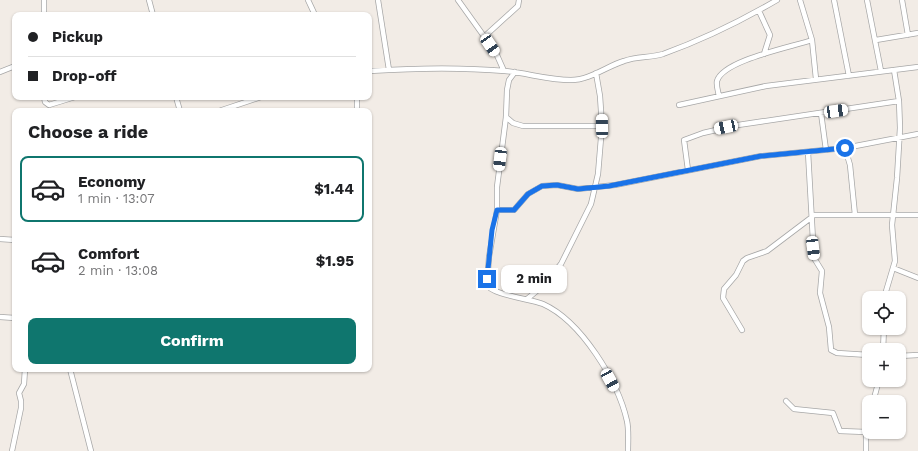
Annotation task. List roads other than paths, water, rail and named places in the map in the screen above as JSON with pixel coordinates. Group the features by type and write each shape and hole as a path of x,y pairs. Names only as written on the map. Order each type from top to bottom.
{"street":[{"path":"44,0 44,12"},
{"path":"149,0 152,12"},
{"path":"308,0 314,12"},
{"path":"378,0 389,70"},
{"path":"458,0 485,36 496,53 504,71"},
{"path":"485,36 518,6 519,0"},
{"path":"372,71 452,68 515,72 539,78 572,80 596,73 630,58 661,54 703,37 759,11 778,0"},
{"path":"800,0 812,40 816,79"},
{"path":"834,0 849,76"},
{"path":"867,0 881,71"},
{"path":"902,0 908,35"},
{"path":"759,11 770,35 764,54"},
{"path":"876,40 918,33"},
{"path":"720,96 717,81 722,74 740,62 812,40"},
{"path":"679,105 766,86 918,66"},
{"path":"0,72 12,67"},
{"path":"886,291 893,268 893,216 899,138 899,101 894,70"},
{"path":"515,72 508,84 506,117 496,187 497,210 488,257 487,284 492,290 527,299 551,308 576,329 588,344 604,369 622,405 627,421 628,451"},
{"path":"527,299 544,285 564,258 589,209 598,170 602,126 600,96 596,73"},
{"path":"45,100 49,105 65,100"},
{"path":"228,108 252,100"},
{"path":"688,170 684,144 684,140 687,138 738,125 899,101"},
{"path":"821,113 826,150"},
{"path":"506,117 513,123 523,126 602,126"},
{"path":"497,210 514,210 528,194 542,186 557,185 578,189 594,187 636,181 761,156 845,148 918,134"},
{"path":"845,148 850,165 855,215"},
{"path":"808,152 814,258 822,271 820,293 830,332 831,350 836,353 862,355"},
{"path":"742,330 723,298 724,289 736,275 743,261 773,248 812,216 918,215"},
{"path":"0,239 12,240"},
{"path":"893,268 918,278"},
{"path":"0,317 12,318"},
{"path":"906,356 918,355"},
{"path":"12,451 21,408 21,401 18,392 24,384 25,372"},
{"path":"71,372 91,451"},
{"path":"786,401 794,409 833,413 840,431 862,432"},
{"path":"866,439 866,451"}]}
